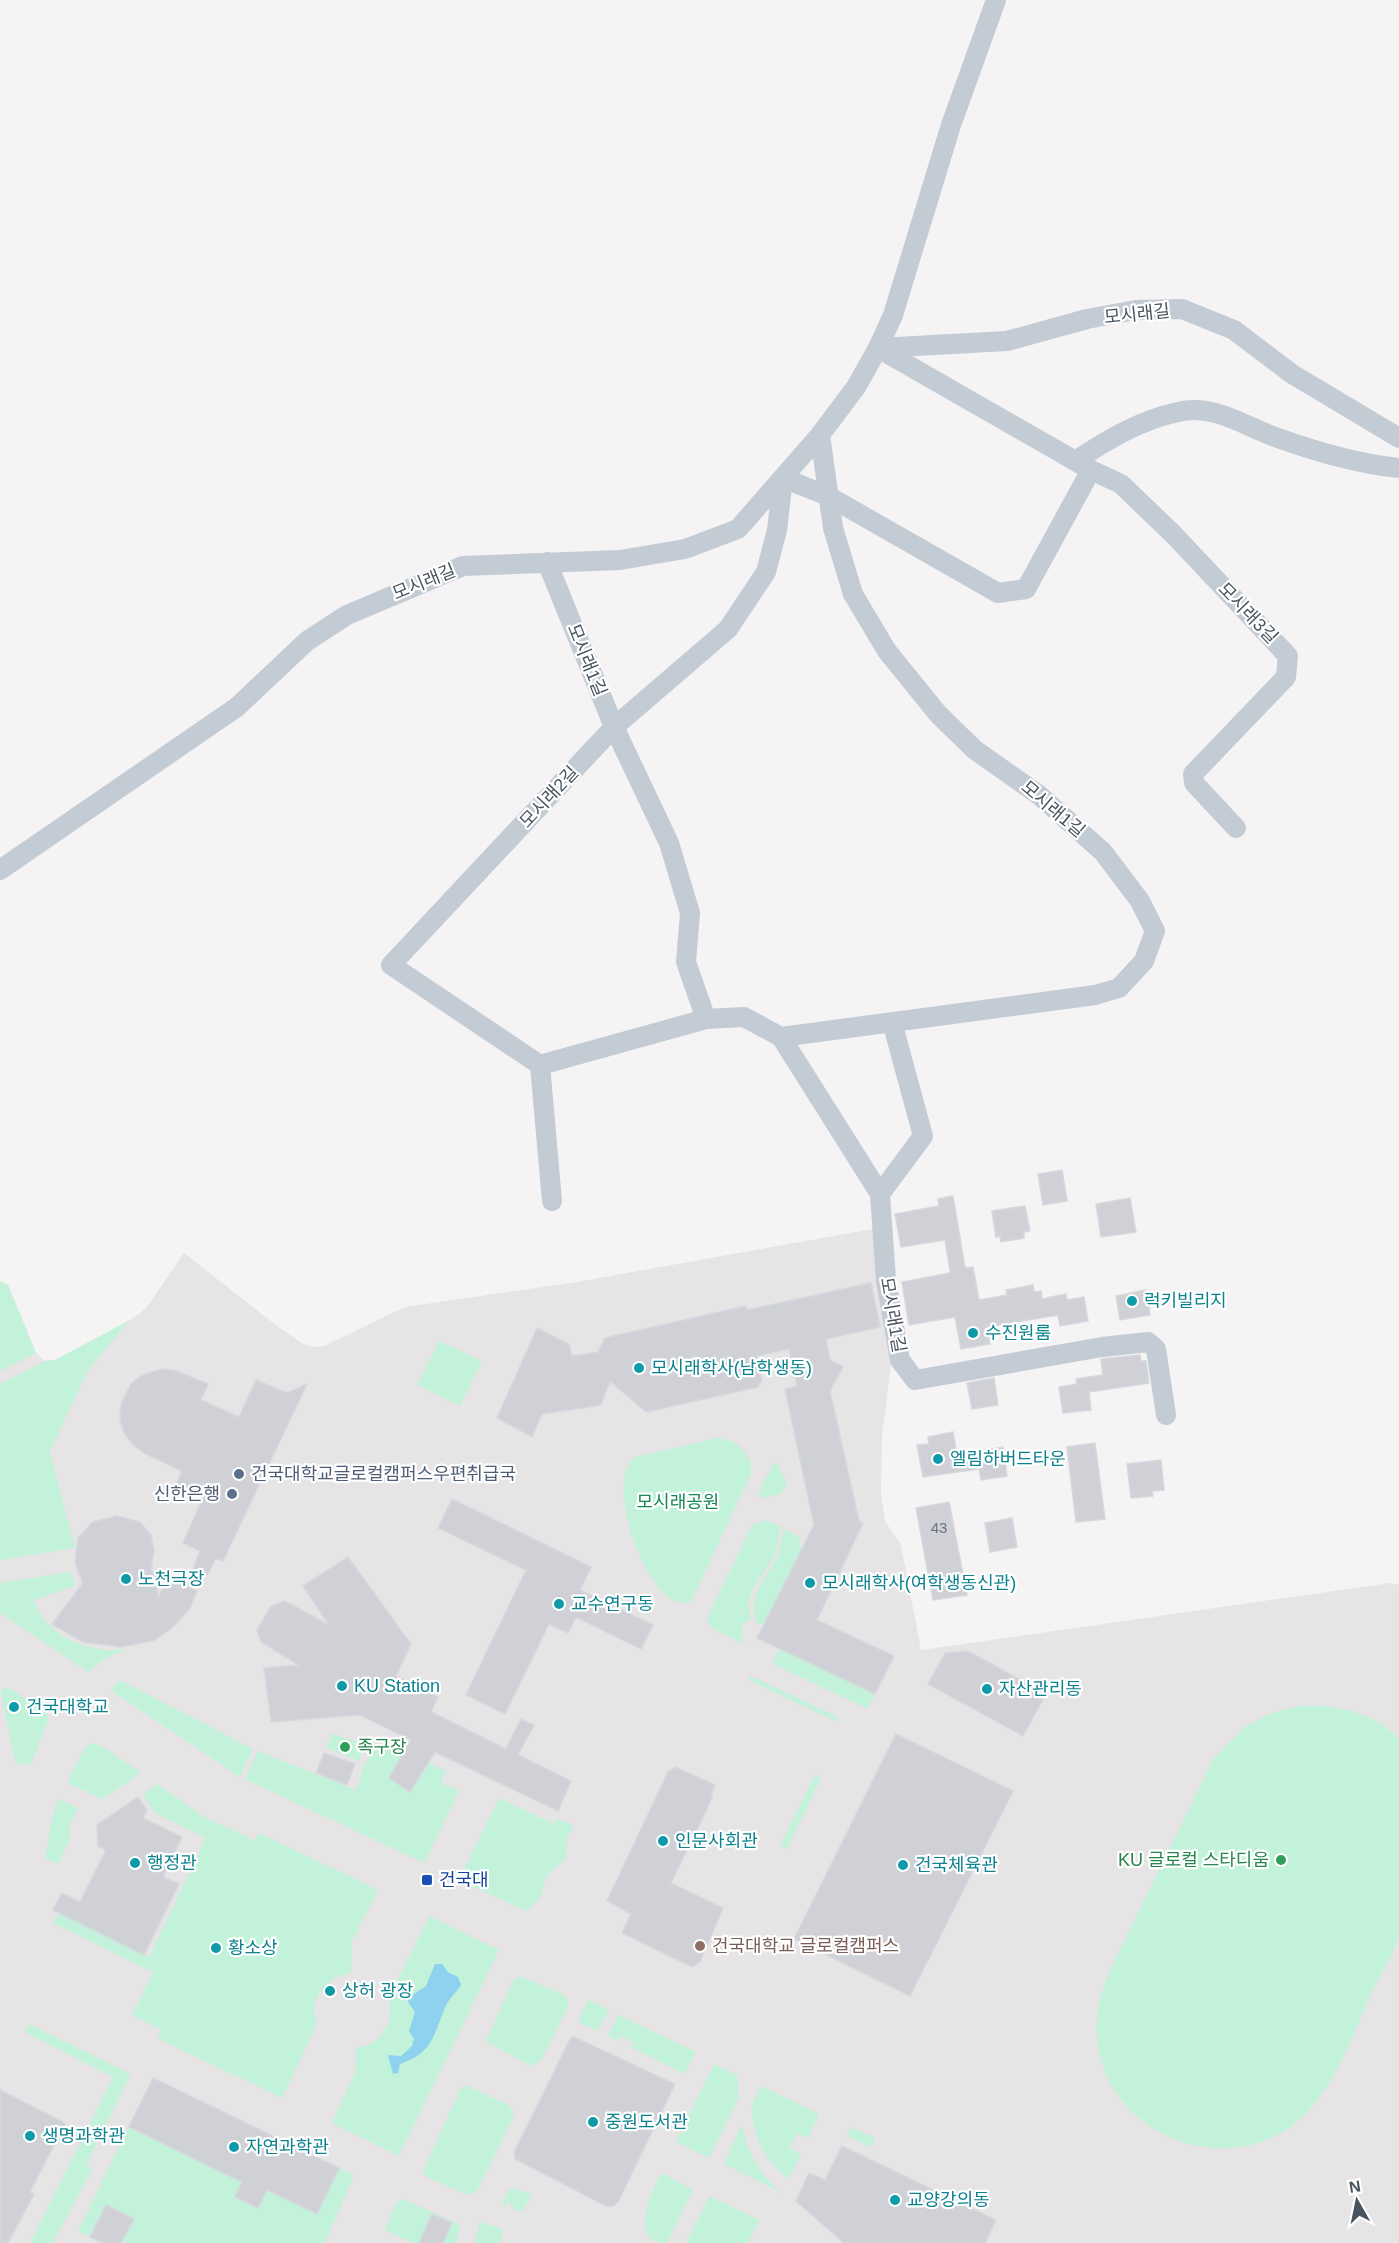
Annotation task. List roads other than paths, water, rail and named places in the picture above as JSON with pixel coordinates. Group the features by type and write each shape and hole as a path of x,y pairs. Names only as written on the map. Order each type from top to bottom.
{"street":[{"name":"모시래길","path":"0,870 237,707 307,641 347,615 463,566 620,560 686,549 738,530 819,435 856,387 878,348 892,315 951,126 996,0"},
{"name":"모시래길","path":"878,348 1007,341 1087,319 1136,310 1182,309 1234,330 1292,374 1399,438"},
{"name":"모시래3길","path":"878,348 1083,466 1120,484 1203,566 1288,656 1286,677 1193,774 1194,783 1236,828"},
{"path":"783,478 828,496 998,592 1026,589 1083,466 1120,432 1180,411 1221,413 1277,438 1322,452 1399,468"},
{"name":"모시래1길","path":"781,1036 1095,995 1119,988 1144,961 1155,931 1140,901 1103,852 1039,795 975,750 938,714 887,651 853,594 833,528 819,435"},
{"name":"모시래2길","path":"540,1065 391,965 614,727 728,629 766,572 777,530 783,478"},
{"name":"모시래1길","path":"547,562 614,727 669,843 690,914 686,962 706,1019"},
{"path":"552,1201 540,1065 706,1019 744,1017 781,1036 880,1194 923,1136 892,1022"},
{"name":"모시래1길","path":"880,1194 886,1280 900,1360 915,1380 1102,1347 1148,1342 1156,1349 1166,1415"}],"water":[{"path":"435,1964 442,1964 448,1972 458,1977 461,1985 446,2005 426,2049 411,2060 400,2064 398,2073 393,2074 388,2055 401,2056 412,2046 414,2039 409,2031 415,2012 408,2002 409,1997 426,1986"}],"place":[{"name":"럭키빌리지","path":"1132,1301"},
{"name":"수진원룸","path":"973,1333"},
{"name":"모시래학사(남학생동)","path":"639,1368"},
{"name":"엘림하버드타운","path":"938,1459"},
{"name":"건국대학교글로컬캠퍼스우편취급국","path":"239,1474"},
{"name":"신한은행","path":"232,1494"},
{"name":"노천극장","path":"126,1579"},
{"name":"모시래학사(여학생동신관)","path":"810,1583"},
{"name":"교수연구동","path":"559,1604"},
{"name":"KU Station","path":"342,1686"},
{"name":"자산관리동","path":"987,1689"},
{"name":"건국대학교","path":"14,1707"},
{"name":"족구장","path":"345,1747"},
{"name":"인문사회관","path":"663,1841"},
{"name":"KU 글로컬 스타디움","path":"1281,1860"},
{"name":"행정관","path":"135,1863"},
{"name":"건국체육관","path":"903,1865"},
{"name":"건국대","path":"427,1880"},
{"name":"건국대학교 글로컬캠퍼스","path":"700,1946"},
{"name":"황소상","path":"216,1948"},
{"name":"상허 광장","path":"330,1991"},
{"name":"중원도서관","path":"593,2122"},
{"name":"생명과학관","path":"30,2136"},
{"name":"자연과학관","path":"234,2147"},
{"name":"교양강의동","path":"895,2200"}],"park label":[{"name":"모시래공원","path":"678,1502"}]}
